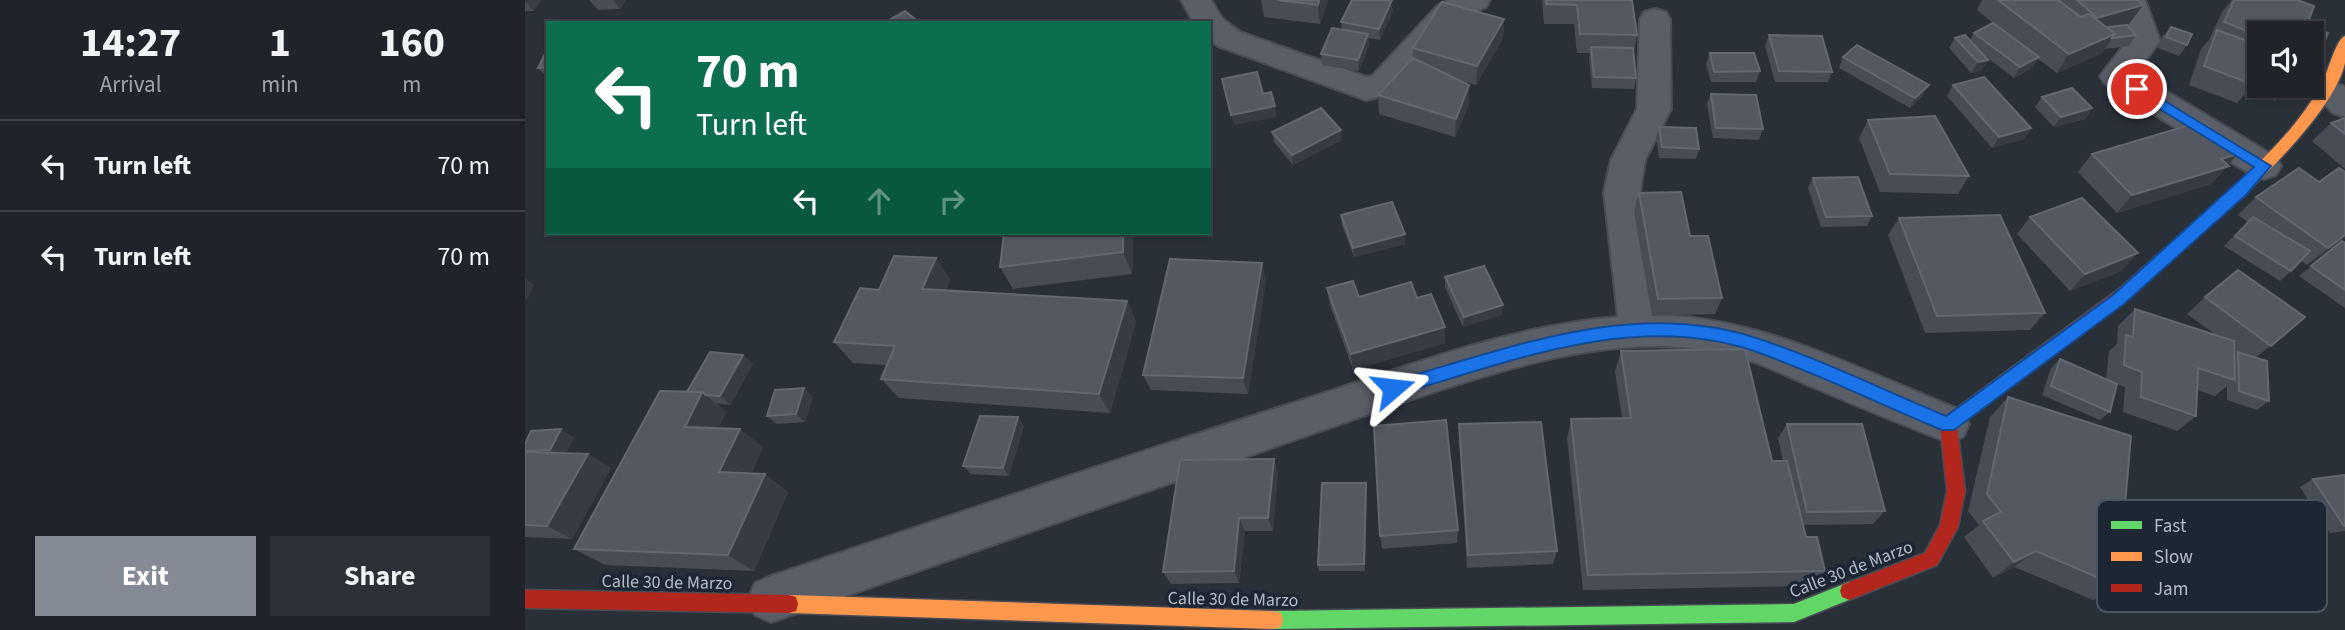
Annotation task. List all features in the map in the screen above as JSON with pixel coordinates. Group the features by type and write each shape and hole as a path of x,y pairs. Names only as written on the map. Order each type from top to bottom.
{"street":[{"path":"1196,0 1209,21"},
{"path":"1211,25 1229,39 1366,89 1376,89 1383,85 1449,12 1475,0"},
{"path":"2130,0 2144,41 2116,76 2264,166"},
{"path":"1640,329 1622,192 1628,160 1654,109 1655,19"},
{"path":"760,603 1227,441 1417,381 1567,339 1640,329 1693,332 1751,343 1948,424 2119,300 2241,191 2336,98 2345,40"},
{"name":"Calle 30 de Marzo","path":"525,599 760,603 1237,625 1794,622 1931,559 1949,527 1956,491 1948,424"}],"building":[{"path":"1277,0 1319,0 1318,5"},
{"path":"1352,0 1392,0 1379,29 1341,22"},
{"path":"1546,0 1632,0 1637,35 1580,34 1577,5 1546,4"},
{"path":"1998,0 2058,0 2081,17 2089,14 2115,34 2069,54"},
{"path":"2077,0 2137,0 2143,5 2097,18"},
{"path":"2234,0 2297,0 2314,6 2308,21 2247,21 2247,31 2224,22"},
{"path":"1442,2 1504,19 1477,66 1413,48"},
{"path":"905,11 918,21 888,21"},
{"path":"1993,23 2039,57 2020,67 1974,33"},
{"path":"2127,25 2136,35 2112,38 2115,34 2107,27"},
{"path":"2171,27 2192,34 2187,45 2166,37"},
{"path":"1332,28 1368,34 1358,60 1321,54"},
{"path":"2217,30 2247,41 2247,82 2204,66"},
{"path":"1769,35 1822,36 1832,72 1779,71"},
{"path":"1965,35 1988,60 1978,62 1955,38"},
{"path":"1857,45 1929,85 1915,98 1843,57"},
{"path":"1591,47 1633,48 1636,78 1594,77"},
{"path":"546,52 546,67 538,68"},
{"path":"1710,53 1754,53 1760,71 1714,72"},
{"path":"1413,58 1469,85 1456,119 1378,95"},
{"path":"1257,72 1263,94 1271,92 1275,106 1231,115 1222,79"},
{"path":"1984,77 2031,128 1999,137 1953,85"},
{"path":"2072,88 2092,108 2061,117 2042,97"},
{"path":"1711,94 1756,95 1763,129 1716,128"},
{"path":"1321,108 1341,130 1292,155 1272,132"},
{"path":"1935,116 1969,176 1890,174 1868,120"},
{"path":"2345,118 2345,134 2331,123"},
{"path":"2203,121 2238,154 2221,159 2229,166 2132,195 2092,154"},
{"path":"1659,127 1696,128 1699,149 1662,147"},
{"path":"2299,168 2319,182 2339,168 2345,172 2345,235 2328,248 2256,197"},
{"path":"1858,177 1872,216 1826,217 1813,178"},
{"path":"1681,192 1690,236 1708,236 1722,298 1658,299 1639,193"},
{"path":"2082,198 2138,253 2085,274 2030,217"},
{"path":"1392,202 1405,234 1353,248 1341,215"},
{"path":"2000,215 2045,313 1937,316 1899,218"},
{"path":"2253,217 2310,251 2291,271 2235,236"},
{"path":"1004,235 1123,235 1123,252 1000,267"},
{"path":"2342,241 2345,243 2345,290 2311,266"},
{"path":"894,256 936,258 922,289 1127,301 1099,394 881,379 895,346 834,342 860,288 879,290"},
{"path":"1170,259 1262,263 1243,378 1143,375"},
{"path":"1484,266 1503,305 1464,317 1445,277"},
{"path":"2238,270 2305,317 2271,346 2205,297"},
{"path":"1353,281 1359,297 1411,282 1417,298 1431,294 1445,327 1351,354 1327,288"},
{"path":"2135,309 2234,341 2235,380 2198,368 2196,416 2141,397 2142,372 2124,365 2126,335 2133,337"},
{"path":"1745,349 1772,461 1787,461 1806,537 1817,537 1825,571 1588,575 1571,419 1631,418 1621,351"},
{"path":"710,352 743,355 720,396 687,392"},
{"path":"2238,352 2267,361 2269,401 2239,391"},
{"path":"2060,359 2117,384 2110,412 2051,386"},
{"path":"804,388 796,414 767,416 775,390"},
{"path":"660,391 702,392 685,427 740,429 719,472 765,474 728,555 574,549"},
{"path":"2008,397 2131,436 2125,500 2097,500 2097,577 2036,551 2014,562 1983,521 2001,512 1987,494"},
{"path":"980,416 1018,417 1003,468 963,466"},
{"path":"1446,420 1458,530 1380,536 1374,426"},
{"path":"1541,422 1557,551 1468,555 1459,424"},
{"path":"1787,424 1862,424 1885,511 1807,512"},
{"path":"561,429 550,450 525,451 531,431"},
{"path":"525,452 588,454 547,526 525,525"},
{"path":"1274,459 1268,518 1239,518 1234,571 1163,572 1180,460"},
{"path":"2345,475 2345,526 2344,526 2313,479"},
{"path":"1322,483 1366,483 1364,564 1318,565"}],"traffic: fast":[{"path":"1274,620 1794,613 1849,591"}],"traffic: slow":[{"path":"2235,195 2302,125 2329,84 2345,40"},
{"path":"789,604 1274,620"}],"traffic: jam":[{"path":"1849,591 1931,559 1949,527 1956,491 1948,424 2124,293 2235,195"},
{"path":"525,599 789,604"}],"route":[{"path":"1393,388 1567,339 1640,329 1693,332 1751,343 1948,424 2119,300 2241,191 2264,166 2137,89"}]}
